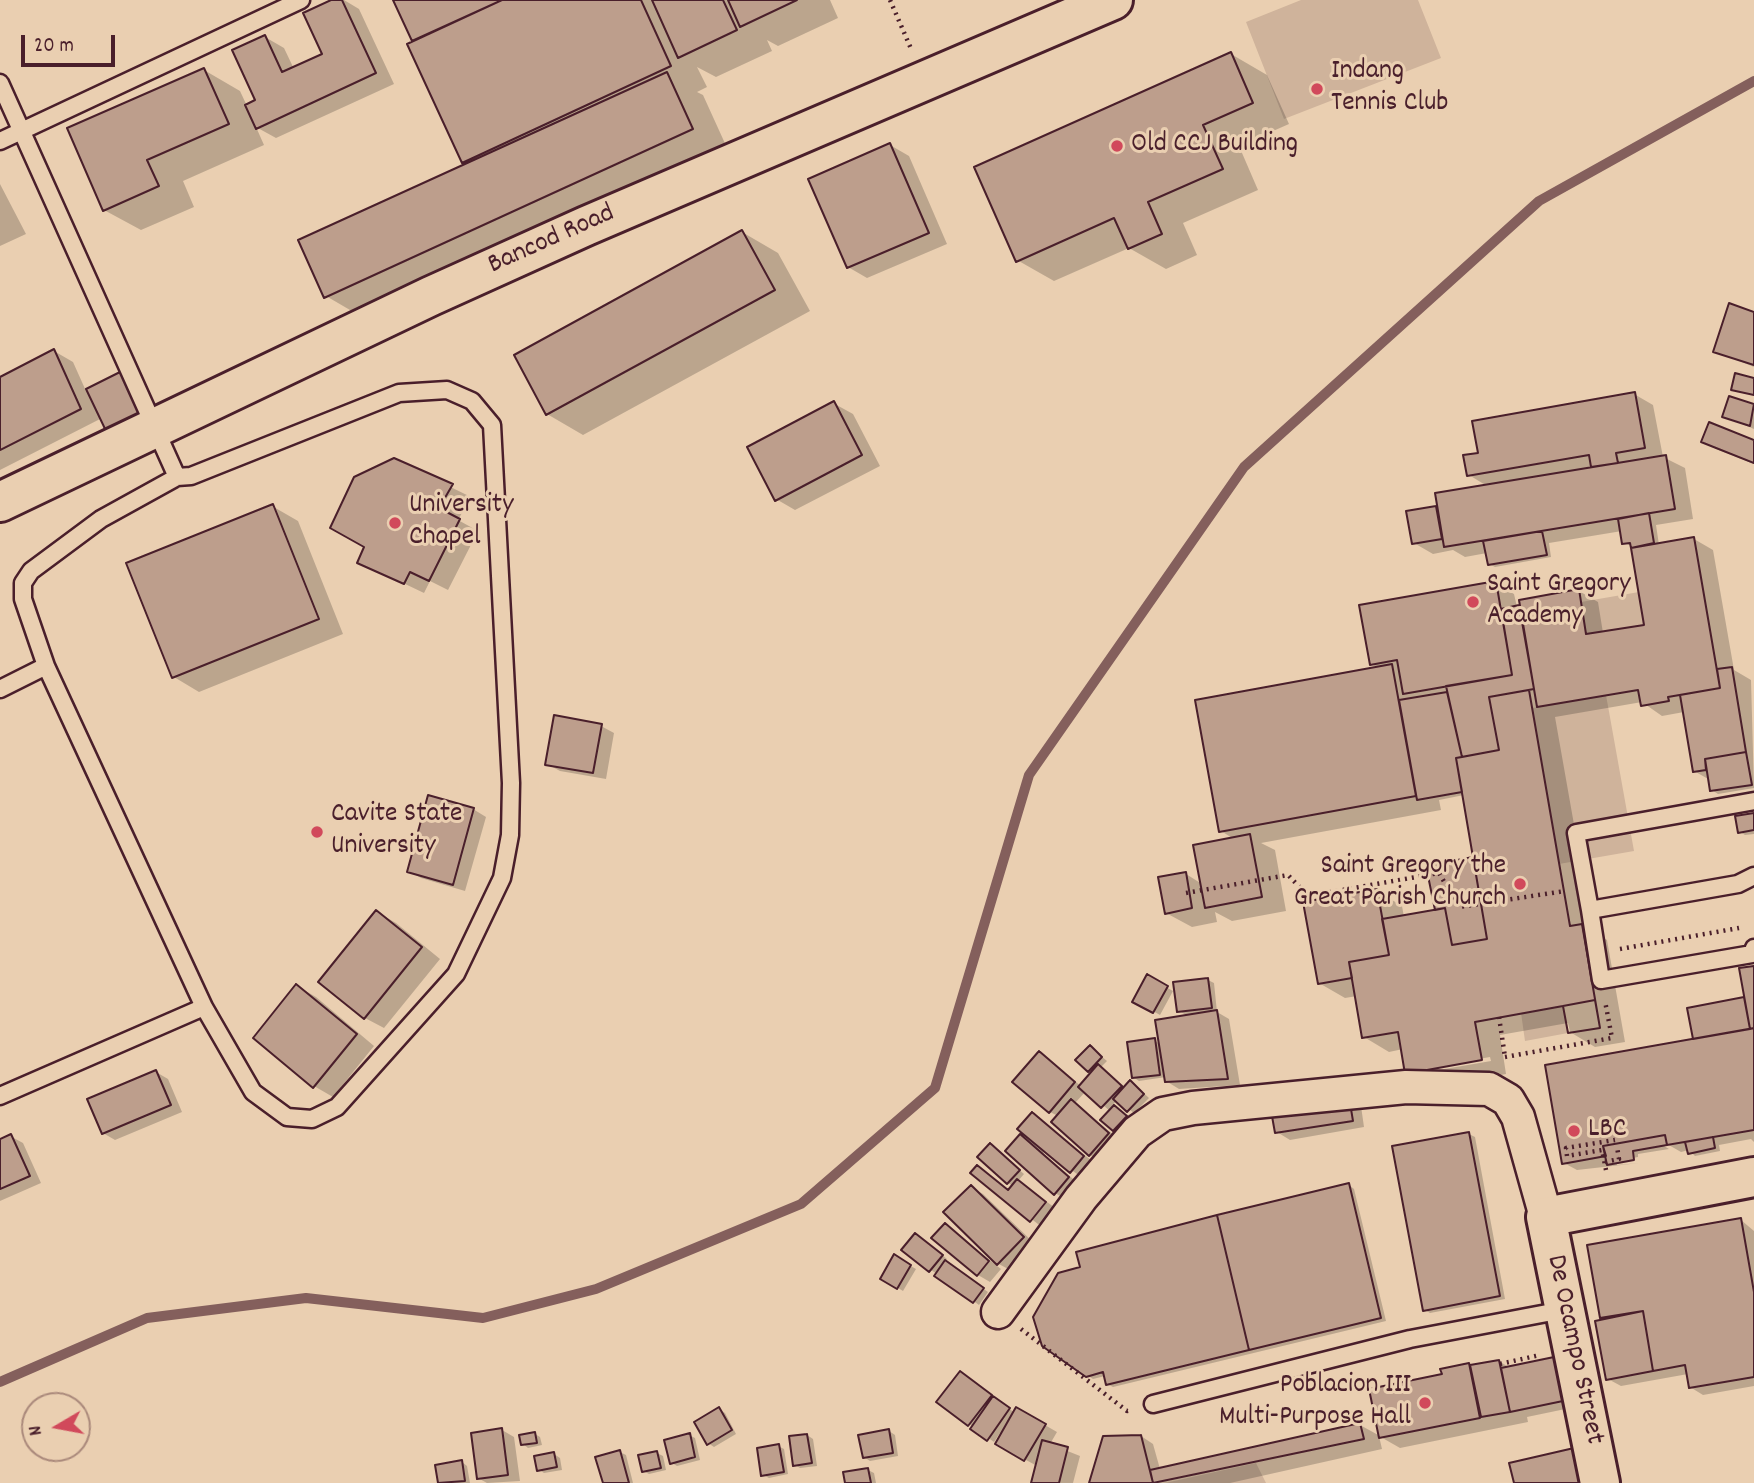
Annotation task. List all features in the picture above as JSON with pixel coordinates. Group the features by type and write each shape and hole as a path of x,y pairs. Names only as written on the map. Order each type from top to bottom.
{"street":[{"name":"Bancod Road","path":"0,502 586,226 1113,0"},
{"path":"998,1312 1081,1198 1137,1132 1163,1114 1193,1108 1406,1087 1489,1089 1508,1100 1518,1117 1545,1217 1754,1177"},
{"name":"De Ocampo Street","path":"1545,1217 1600,1483"}],"lane":[{"path":"0,141 301,0"},
{"path":"0,83 177,477"},
{"path":"447,390 472,401 492,425 512,783 510,835 502,878 456,974 337,1107 312,1119 286,1117 253,1092 204,1007 46,666 23,599 23,583 31,571 101,519 177,477 191,476 399,393 447,390"},
{"path":"0,689 46,666"},
{"path":"1754,801 1576,833 1601,980 1752,954 1754,948"},
{"path":"1590,909 1738,884 1754,876"},
{"path":"0,1096 204,1007"},
{"path":"1153,1404 1410,1339 1563,1310"}],"path":[{"path":"890,0 915,56"},
{"path":"1186,892 1288,875 1308,896 1439,873 1459,907 1564,890"},
{"path":"1597,953 1741,928"},
{"path":"1499,1017 1505,1057 1612,1038 1601,980"},
{"path":"1615,1140 1566,1148 1567,1156 1602,1150 1604,1162 1619,1159 1616,1147"},
{"path":"998,1312 1127,1411 1153,1404"},
{"path":"1500,1364 1546,1354"}],"shaded area":[{"name":"Indang Tennis Club","path":"1301,0 1418,0 1441,58 1284,119 1246,22"},
{"path":"1639,592 1644,625 1586,634 1581,602"},
{"path":"1606,695 1634,851 1559,864 1532,708"},
{"path":"1563,1006 1568,1033 1525,1041 1521,1013"},
{"path":"1256,1463 1266,1483 1165,1483"}],"building":[{"path":"331,0 342,0 376,73 256,129 245,105 255,100 232,50 265,35 282,72 322,54 303,13"},
{"path":"393,0 502,0 412,41"},
{"path":"502,0 641,0 671,66 462,163 407,44"},
{"path":"652,0 723,0 737,30 678,58"},
{"path":"728,0 797,0 740,27"},
{"name":"Old CCJ Building","path":"1231,52 1253,103 1203,125 1223,169 1148,202 1162,234 1128,249 1114,218 1016,262 974,167"},
{"path":"204,68 229,124 147,160 159,186 103,211 67,128"},
{"path":"667,72 693,129 324,298 298,240"},
{"path":"890,143 929,233 847,268 808,179"},
{"path":"742,230 775,290 546,415 514,355"},
{"path":"1729,303 1754,312 1754,365 1713,352"},
{"path":"54,349 81,409 0,450 0,377"},
{"path":"122,371 143,416 107,433 86,389"},
{"path":"1735,373 1754,378 1754,395 1731,390"},
{"path":"1635,392 1645,448 1616,453 1618,463 1591,467 1589,455 1467,476 1463,455 1478,453 1472,421"},
{"path":"1729,396 1754,404 1750,426 1722,417"},
{"path":"834,401 862,455 775,501 747,447"},
{"path":"1709,422 1754,440 1754,463 1701,442"},
{"path":"1666,455 1675,509 1444,547 1435,493"},
{"name":"University Chapel","path":"394,458 453,484 439,508 460,519 429,581 410,572 404,584 357,563 364,547 330,528 354,477"},
{"path":"273,504 319,619 172,678 126,563"},
{"path":"1436,506 1442,539 1412,544 1406,511"},
{"path":"1649,513 1654,543 1631,548 1630,543 1622,544 1618,519"},
{"path":"1542,531 1547,555 1488,565 1483,541"},
{"path":"1694,537 1720,688 1668,697 1669,701 1641,706 1638,690 1537,707 1519,600 1579,589 1586,634 1644,625 1631,548"},
{"path":"1496,581 1512,675 1403,694 1397,660 1370,665 1359,605"},
{"path":"1519,605 1534,689 1489,697 1499,750 1462,757 1446,686 1512,675 1501,609"},
{"path":"1392,664 1416,796 1219,832 1195,700"},
{"path":"1732,667 1746,752 1705,759 1706,770 1693,772 1680,695 1720,688 1717,669"},
{"name":"Saint Gregory the Great Parish Church","path":"1529,690 1570,926 1582,924 1600,1028 1568,1033 1563,1006 1475,1022 1482,1060 1405,1074 1398,1032 1362,1038 1349,962 1389,955 1382,919 1445,908 1452,945 1487,939 1456,758 1499,750 1489,697"},
{"path":"1447,692 1462,757 1456,758 1462,792 1417,800 1399,700"},
{"path":"554,715 602,724 593,773 545,765"},
{"path":"1746,752 1752,785 1710,791 1705,759"},
{"path":"428,795 474,808 453,885 407,872"},
{"path":"1754,813 1754,830 1738,833 1735,816"},
{"path":"1250,834 1262,897 1205,908 1193,845"},
{"path":"1473,857 1487,939 1452,945 1445,908 1435,910 1426,866"},
{"path":"1186,872 1192,908 1165,914 1158,877"},
{"path":"1377,889 1389,955 1349,962 1352,978 1318,984 1303,902"},
{"path":"376,910 422,947 364,1019 318,982"},
{"path":"1754,966 1754,1028 1750,1029 1739,968"},
{"path":"1147,974 1168,986 1153,1013 1132,1002"},
{"path":"1208,978 1212,1008 1177,1012 1173,982"},
{"path":"296,984 357,1034 313,1088 253,1038"},
{"path":"1744,997 1750,1029 1693,1039 1687,1008"},
{"path":"1595,1000 1600,1028 1568,1033 1563,1006"},
{"path":"1217,1010 1228,1079 1165,1082 1155,1020"},
{"path":"1754,1028 1754,1130 1667,1145 1665,1135 1603,1146 1606,1156 1562,1164 1545,1065"},
{"path":"1155,1038 1160,1075 1132,1078 1127,1042"},
{"path":"1090,1045 1102,1057 1088,1072 1075,1060"},
{"path":"1039,1051 1075,1082 1049,1113 1012,1082"},
{"path":"1098,1064 1122,1086 1101,1108 1078,1087"},
{"path":"156,1070 171,1105 102,1134 87,1099"},
{"path":"1130,1080 1144,1094 1127,1112 1113,1099"},
{"path":"1349,1097 1353,1121 1275,1133 1270,1105"},
{"path":"1071,1099 1109,1133 1089,1156 1051,1122"},
{"path":"1114,1105 1127,1116 1113,1131 1100,1120"},
{"path":"1032,1112 1084,1156 1070,1173 1017,1129"},
{"path":"1469,1132 1500,1296 1423,1311 1392,1146"},
{"path":"11,1134 30,1176 0,1189 0,1139"},
{"path":"1020,1134 1069,1177 1054,1195 1005,1151"},
{"path":"1665,1135 1667,1145 1633,1151 1634,1160 1607,1165 1603,1146"},
{"path":"1713,1137 1715,1148 1688,1154 1685,1142"},
{"path":"990,1143 1020,1170 1007,1184 977,1157"},
{"path":"977,1165 1008,1190 1017,1179 1046,1202 1030,1222 970,1173"},
{"path":"1349,1183 1381,1318 1249,1350 1217,1215"},
{"path":"971,1185 1024,1237 997,1265 943,1212"},
{"path":"1217,1215 1249,1350 1106,1385 1103,1372 1086,1377 1042,1346 1033,1317 1058,1273 1080,1267 1076,1252"},
{"path":"1741,1218 1754,1292 1754,1377 1689,1388 1685,1365 1653,1371 1643,1311 1600,1318 1587,1245"},
{"path":"945,1223 989,1261 977,1276 931,1238"},
{"path":"915,1233 943,1255 929,1272 901,1250"},
{"path":"894,1254 911,1265 897,1289 880,1279"},
{"path":"945,1260 984,1288 973,1303 934,1276"},
{"path":"1643,1311 1653,1371 1606,1380 1595,1321"},
{"path":"1554,1357 1563,1401 1510,1412 1501,1368"},
{"path":"1499,1360 1510,1412 1481,1417 1470,1365"},
{"name":"Poblacion III Multi-Purpose Hall","path":"1469,1363 1480,1418 1379,1438 1369,1389 1442,1374 1440,1369"},
{"path":"960,1371 992,1395 968,1426 936,1402"},
{"path":"993,1396 1010,1408 987,1441 970,1429"},
{"path":"719,1407 732,1430 707,1445 694,1422"},
{"path":"1016,1407 1046,1424 1024,1461 995,1444"},
{"path":"1360,1423 1364,1439 1153,1483 1150,1470"},
{"path":"502,1428 508,1475 477,1479 471,1433"},
{"path":"889,1429 893,1453 863,1458 858,1435"},
{"path":"535,1432 537,1443 521,1445 519,1435"},
{"path":"690,1433 695,1457 670,1464 664,1440"},
{"path":"807,1434 812,1463 793,1466 789,1436"},
{"path":"1141,1435 1153,1483 1089,1483 1103,1436"},
{"path":"1042,1440 1068,1447 1059,1483 1031,1483"},
{"path":"779,1444 784,1472 761,1476 757,1448"},
{"path":"1574,1448 1581,1483 1514,1483 1509,1463"},
{"path":"620,1450 629,1483 603,1483 595,1457"},
{"path":"657,1451 661,1468 642,1472 638,1455"},
{"path":"554,1452 557,1467 537,1471 534,1456"},
{"path":"462,1460 465,1481 438,1483 435,1465"},
{"path":"868,1468 871,1483 845,1483 843,1472"}],"waterway":[{"path":"0,1382 147,1318 306,1298 483,1318 596,1289 801,1204 935,1088 1029,775 1244,467 1539,201 1754,81"}],"place":[{"name":"Indang Tennis Club","path":"1317,89"},
{"name":"Old CCJ Building","path":"1117,146"},
{"name":"University Chapel","path":"395,523"},
{"name":"Saint Gregory Academy","path":"1473,602"},
{"name":"Cavite State University","path":"317,832"},
{"name":"Saint Gregory the Great Parish Church","path":"1520,884"},
{"name":"LBC","path":"1574,1131"},
{"name":"Poblacion III Multi-Purpose Hall","path":"1425,1403"}]}
